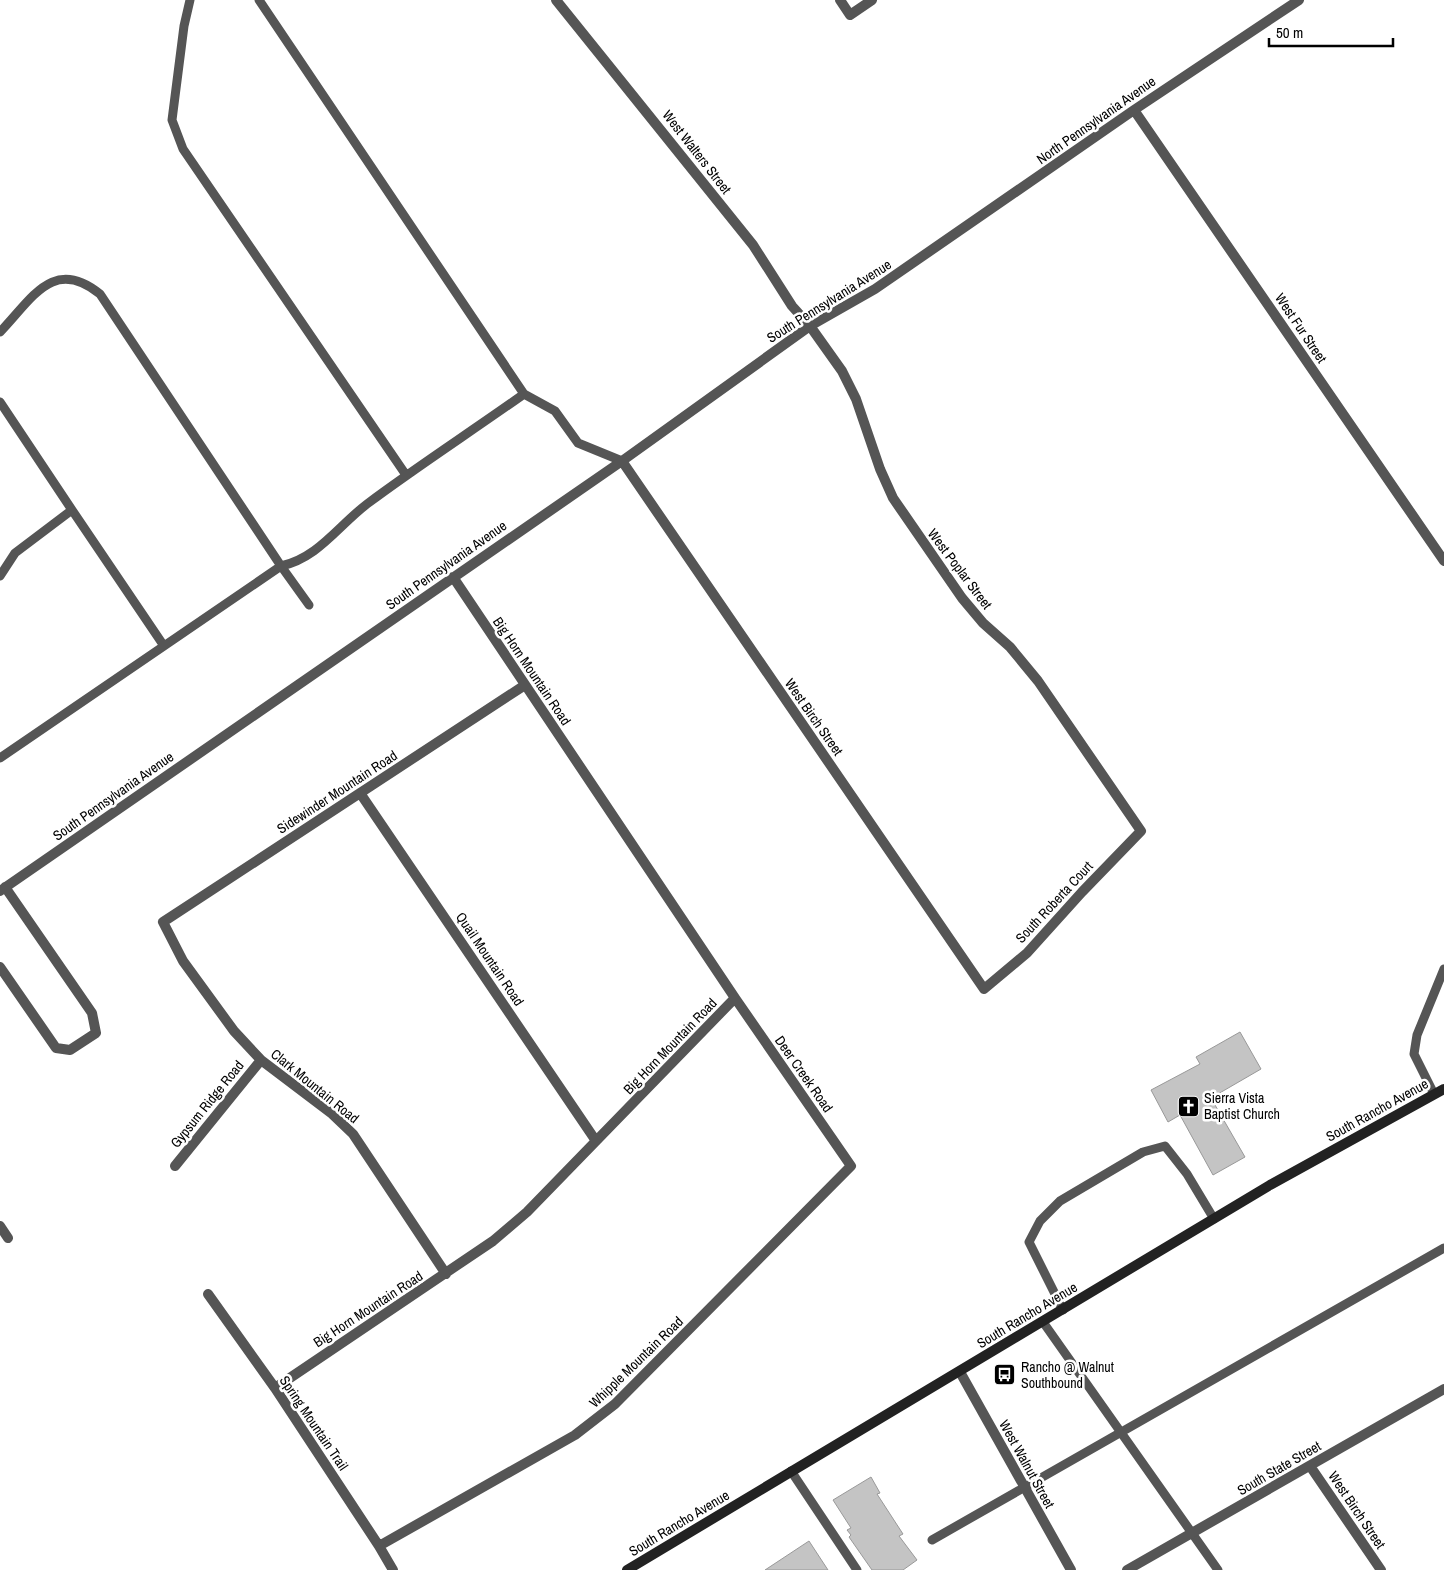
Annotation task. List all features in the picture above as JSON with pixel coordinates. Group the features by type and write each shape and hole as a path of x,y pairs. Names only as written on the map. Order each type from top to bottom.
{"street":[{"name":"West Walters Street","path":"556,0 753,245 792,306 810,326"},
{"path":"840,0 850,15 872,0"},
{"name":"North Pennsylvania Avenue","path":"910,266 1134,110 1299,0"},
{"name":"West Fur Street","path":"1134,110 1444,561"},
{"name":"South Pennsylvania Avenue","path":"3,889 622,461 810,326 875,289 910,266"},
{"name":"West Poplar Street","path":"810,326 842,371 856,399 880,469 893,498 962,598 982,622 1010,647 1038,681 1141,831"},
{"name":"West Birch Street","path":"622,461 984,989"},
{"name":"Big Horn Mountain Road","path":"274,1388 494,1241 527,1212 735,998 453,577"},
{"name":"Sidewinder Mountain Road","path":"163,922 525,685"},
{"name":"Quail Mountain Road","path":"360,793 596,1141"},
{"name":"South Roberta Court","path":"984,989 1027,953 1141,831"},
{"path":"0,967 56,1048 70,1050 96,1032 92,1013 3,889"},
{"name":"Clark Mountain Road","path":"163,922 183,961 203,991 234,1031 260,1060 331,1113 353,1134 446,1274"},
{"name":"Deer Creek Road","path":"735,998 851,1166"},
{"name":"Gypsum Ridge Road","path":"175,1166 260,1060"},
{"name":"South Rancho Avenue","path":"627,1570 1214,1219 1439,1091"},
{"name":"Whipple Mountain Road","path":"379,1546 574,1435 597,1419 615,1404 851,1166"},
{"path":"0,1226 8,1238"},
{"name":"Spring Mountain Trail","path":"208,1294 274,1388 393,1570"},
{"name":"West Walnut Street","path":"960,1372 1071,1570"},
{"name":"South State Street","path":"1127,1570 1444,1389"},
{"name":"West Birch Street","path":"1310,1466 1380,1570"}],"lane":[{"path":"190,0 184,26 172,120 183,149 406,475"},
{"path":"259,0 524,394 555,411 578,444 622,461"},
{"path":"0,332 46,285 57,279 72,278 87,284 100,294 309,605"},
{"path":"0,758 282,566 299,562 321,546 348,518 406,475 524,394"},
{"path":"0,402 164,646"},
{"path":"0,576 14,553 72,510"},
{"path":"1439,1091 1414,1054 1417,1035 1444,970"},
{"path":"1063,1310 1029,1242 1040,1221 1060,1201 1144,1152 1165,1146 1187,1174 1214,1219"},
{"path":"932,1540 1444,1248"},
{"path":"1043,1322 1218,1570"},
{"path":"791,1471 857,1570"}],"building":[{"name":"Sierra Vista Baptist Church","path":"1240,1032 1261,1069 1211,1098 1245,1157 1213,1175 1180,1115 1168,1122 1151,1090 1200,1064 1196,1057"},
{"path":"871,1477 880,1493 877,1494 903,1534 899,1536 917,1560 903,1570 872,1570 849,1537 851,1535 847,1530 851,1528 833,1500"},
{"path":"809,1541 828,1570 765,1570"}],"place":[{"name":"Sierra Vista Baptist Church","path":"1188,1106"},
{"name":"Rancho @ Walnut Southbound","path":"1005,1375"}]}
